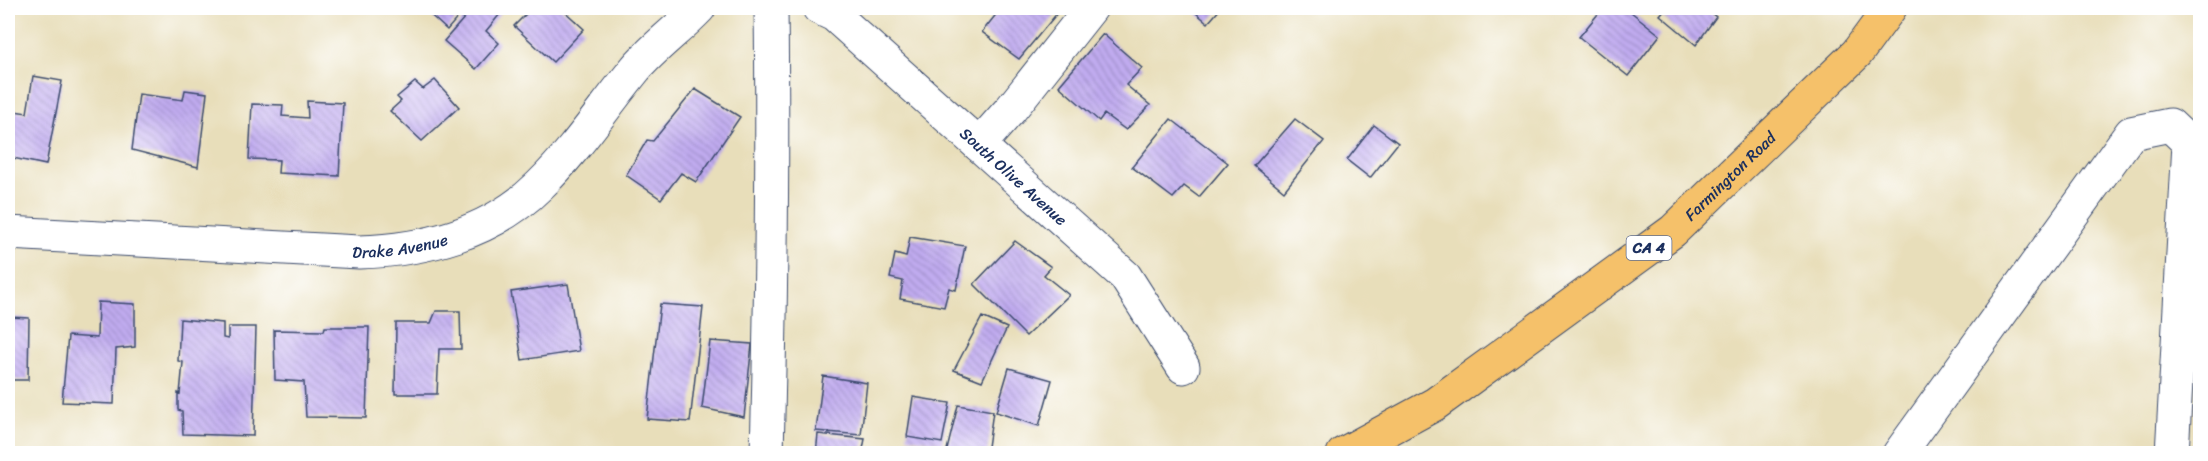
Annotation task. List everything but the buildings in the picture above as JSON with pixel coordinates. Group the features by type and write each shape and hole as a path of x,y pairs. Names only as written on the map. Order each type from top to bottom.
{"main road":[{"name":"Farmington Road","path":"1362,449 1435,404 1673,231 1857,53 1890,8"}],"street":[{"name":"Drake Avenue","path":"8,233 359,252 421,246 464,234 512,208 540,186 638,66 699,8"},
{"path":"767,453 773,128 771,8"},
{"name":"South Olive Avenue","path":"819,8 834,15 1125,276 1183,367"},
{"path":"979,145 1091,8"},
{"path":"1899,453 2131,133 2170,125 2189,143 2172,453"}]}
